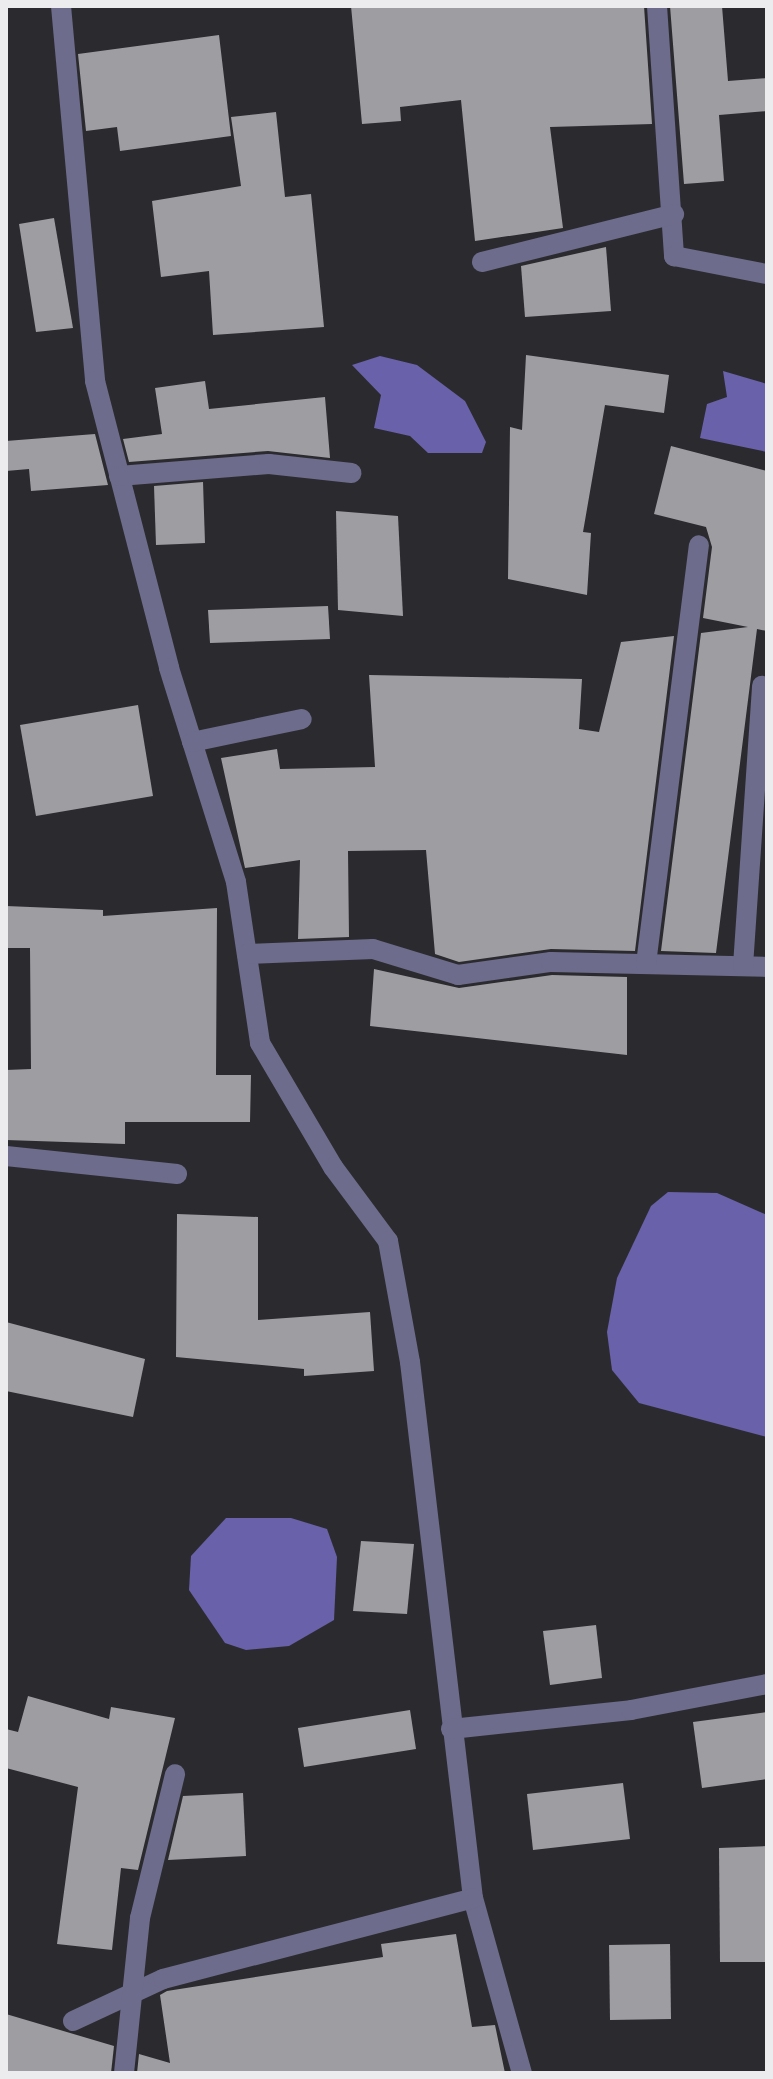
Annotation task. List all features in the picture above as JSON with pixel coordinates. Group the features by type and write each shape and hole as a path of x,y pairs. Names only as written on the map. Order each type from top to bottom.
{"street":[{"path":"61,6 95,381 192,742 236,882 260,1043 333,1167 388,1241 410,1362 473,1898 522,2073"},
{"path":"657,6 674,214 674,256 767,274"},
{"path":"482,262 674,214"},
{"path":"119,476 269,464 352,473"},
{"path":"646,964 699,545"},
{"path":"743,966 762,686"},
{"path":"192,742 302,719"},
{"path":"247,954 373,949 458,975 551,962 767,967"},
{"path":"6,1156 177,1174"},
{"path":"451,1729 631,1710 767,1684"},
{"path":"124,2073 140,1918 175,1774"},
{"path":"73,2021 133,1993 473,1898"}],"shaded area":[{"path":"380,356 417,365 465,401 486,442 482,453 428,453 410,436 374,428 381,395 352,365"},
{"path":"723,371 767,384 767,452 700,438 707,404 727,397"},
{"path":"668,1192 717,1193 767,1215 767,1437 639,1403 612,1370 607,1332 617,1278 651,1206"},
{"path":"226,1518 291,1518 327,1529 337,1557 334,1620 289,1646 246,1650 225,1643 189,1590 191,1556"}],"building":[{"path":"351,6 644,6 652,124 550,127 563,228 475,241 461,100 400,107 401,121 362,124"},
{"path":"670,6 722,6 728,81 767,78 767,111 719,115 724,181 684,184"},
{"path":"219,35 231,136 120,151 117,127 86,131 78,54"},
{"path":"276,112 285,197 311,194 324,327 213,335 209,271 161,277 152,201 241,186 231,117"},
{"path":"54,218 73,328 36,332 19,224"},
{"path":"606,247 611,311 525,317 521,266"},
{"path":"526,355 669,375 664,413 605,405 583,532 591,533 587,595 508,579 510,427 522,430"},
{"path":"205,381 209,409 325,397 330,458 268,451 129,462 123,439 162,434 155,388"},
{"path":"95,434 108,485 31,491 29,469 6,471 6,441"},
{"path":"671,446 767,471 767,631 757,629 716,953 661,951 701,633 748,627 703,618 712,547 706,527 654,514"},
{"path":"203,482 205,543 156,545 154,486"},
{"path":"336,511 398,516 403,616 338,610"},
{"path":"328,606 330,639 210,643 208,610"},
{"path":"674,636 635,951 551,949 459,962 435,954 426,850 348,851 349,937 298,939 300,860 245,868 221,758 277,749 280,769 375,767 369,675 582,679 579,729 599,732 621,642"},
{"path":"138,705 153,796 36,816 20,725"},
{"path":"6,906 103,910 103,916 217,908 216,1075 251,1075 250,1122 125,1122 125,1144 6,1140 6,1070 31,1069 30,948 6,948"},
{"path":"374,969 459,988 552,975 627,977 627,1055 370,1026"},
{"path":"177,1214 258,1217 258,1320 370,1312 374,1371 304,1376 304,1369 176,1357"},
{"path":"6,1322 145,1359 133,1417 6,1391"},
{"path":"361,1541 414,1544 407,1614 353,1611"},
{"path":"596,1625 602,1678 550,1685 543,1631"},
{"path":"28,1696 109,1719 111,1707 175,1718 138,1870 121,1868 112,1950 57,1944 78,1787 6,1768 6,1729 18,1732"},
{"path":"410,1710 416,1749 304,1767 298,1728"},
{"path":"767,1712 767,1779 702,1788 693,1722"},
{"path":"623,1783 630,1839 533,1850 527,1794"},
{"path":"243,1793 246,1856 168,1860 183,1796"},
{"path":"767,1846 767,1962 720,1962 719,1848"},
{"path":"456,1934 472,2027 495,2025 505,2073 137,2073 139,2054 170,2063 160,1995 167,1991 383,1957 381,1944"},
{"path":"670,1944 671,2019 610,2020 609,1945"},
{"path":"6,2014 114,2046 111,2073 6,2073"}]}
